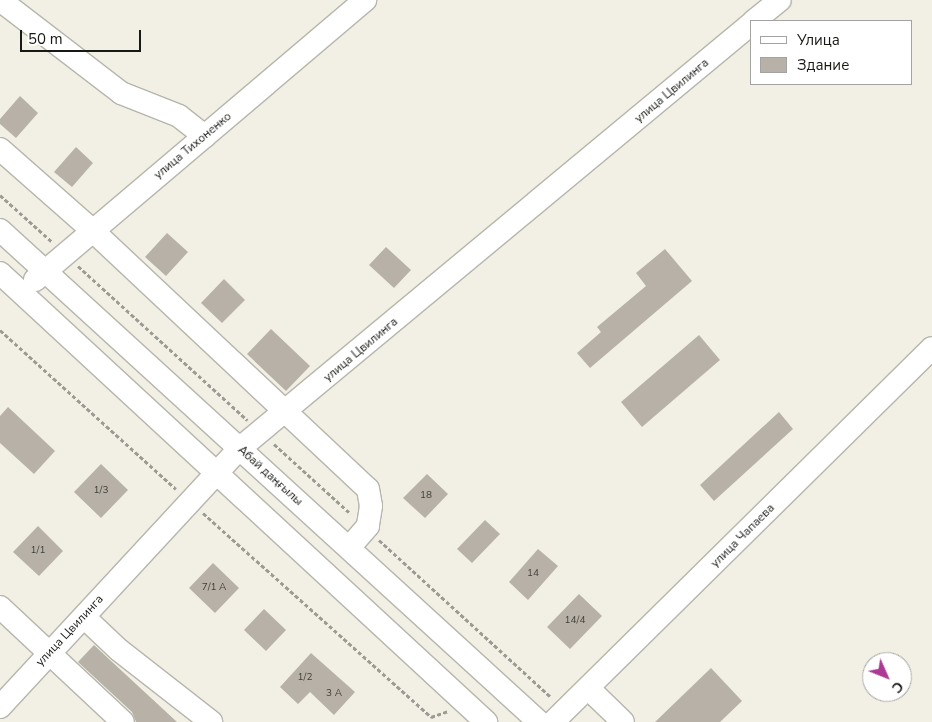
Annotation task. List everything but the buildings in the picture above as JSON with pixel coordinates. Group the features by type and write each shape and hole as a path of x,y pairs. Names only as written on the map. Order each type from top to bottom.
{"street":[{"path":"0,0 121,93 179,116 205,136"},
{"name":"улица Тихоненко","path":"22,293 92,230 365,0"},
{"path":"755,20 780,0"},
{"name":"улица Цвилинга","path":"0,707 239,449 750,25"},
{"path":"0,149 92,230 368,489 371,506 366,528 349,548"},
{"name":"Абай даңғылы","path":"0,230 539,722"},
{"path":"0,273 218,471 486,722"},
{"name":"улица Чапаева","path":"559,716 589,689 932,348"},
{"path":"0,607 51,652 123,722"},
{"path":"84,617 118,650 211,722"},
{"path":"589,689 623,722"}],"path":[{"path":"0,195 366,528 559,716"},
{"path":"0,330 431,717"}]}
